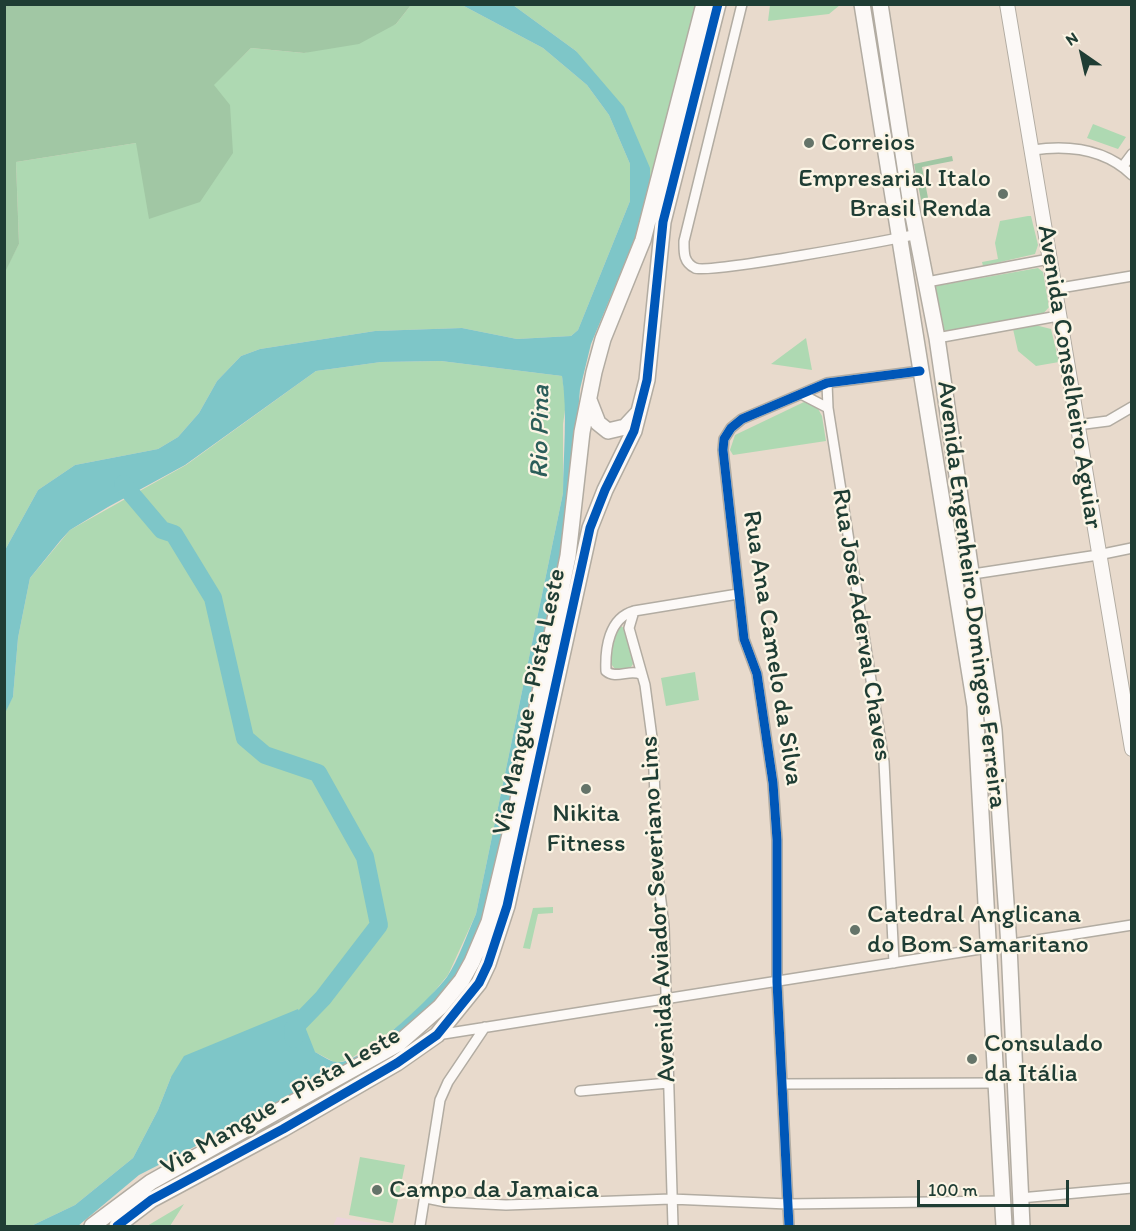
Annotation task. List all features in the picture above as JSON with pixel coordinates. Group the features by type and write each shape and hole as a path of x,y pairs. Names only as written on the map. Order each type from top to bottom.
{"main road":[{"path":"92,1227 151,1182 398,1044 419,1028 462,980 489,922 517,805 568,556 582,432 603,339 643,240 704,4"},
{"name":"Via Mangue - Pista Leste","path":"117,1227 151,1200 304,1117 397,1063 437,1035 479,983 507,906 590,528 633,431 639,411 652,350 656,272 663,222 718,4"},
{"name":"Avenida Engenheiro Domingos Ferreira","path":"862,4 975,706 1004,1227"},
{"name":"Avenida Engenheiro Domingos Ferreira","path":"879,4 937,338 994,730 1009,946 1022,1227"},
{"name":"Avenida Conselheiro Aguiar","path":"1007,4 1033,150 1098,555 1125,674 1131,749"},
{"path":"589,400 597,423 608,431 625,427 639,411"}],"street":[{"path":"742,4 684,241 684,255 688,264 698,269 743,264 918,234"},
{"path":"1033,150 1058,147 1080,149 1123,166 1131,175"},
{"path":"1123,166 1131,154"},
{"path":"927,282 1049,259"},
{"path":"1054,288 1131,276"},
{"path":"937,338 1058,316"},
{"path":"827,383 920,371"},
{"name":"Rua Ana Camelo da Silva","path":"789,1227 777,982 777,840 773,783 757,674 744,639 726,489 724,439 731,428 742,419 827,383"},
{"name":"Rua José Aderval Chaves","path":"827,383 828,408 884,762 894,963"},
{"path":"801,394 828,408"},
{"path":"1077,425 1108,421 1131,407"},
{"path":"973,574 1131,548"},
{"path":"642,675 637,672 614,675 606,671 613,628 621,616 634,611 738,594"},
{"name":"Avenida Aviador Severiano Lins","path":"634,611 629,628 642,675 653,745 655,826 664,926 673,1227"},
{"path":"437,1035 1009,946 1131,924"},
{"path":"420,1227 437,1112 443,1091 480,1028"},
{"path":"580,1092 668,1083"},
{"path":"783,1084 997,1083"},
{"path":"1020,1198 1131,1188"},
{"path":"426,1198 446,1202 506,1205 671,1199 789,1204 1003,1201"}],"shaded area":[{"path":"337,1217 389,1226 333,1226"}],"green space":[{"path":"5,4 411,5 396,24 359,44 304,53 251,48 214,85 230,105 233,153 200,202 149,219 136,143 16,162 19,244 5,272"},
{"path":"770,4 840,5 829,14 768,21"},
{"path":"411,5 462,5 543,48 587,85 609,115 630,164 630,201 578,330 571,336 517,339 462,328 375,331 260,349 241,356 217,381 199,413 178,437 158,449 75,465 38,490 5,550 4,272 19,244 16,162 136,143 213,85 251,48 304,53 396,24"},
{"path":"513,5 698,5 650,191 576,51"},
{"path":"1093,124 1126,137 1118,149 1087,138"},
{"path":"952,156 953,161 922,167 930,208 923,210 914,164"},
{"path":"1031,216 1038,245 1035,254 983,266 982,262 998,259 995,243 1000,221"},
{"path":"1038,268 1043,272 1049,307 1043,314 946,331 941,328 933,292 936,286"},
{"path":"1035,325 1051,329 1059,362 1036,366 1018,351 1013,329"},
{"path":"806,338 812,370 771,364"},
{"path":"441,361 562,376 566,403 563,424 563,493 476,914 448,975 425,1003 397,1027 350,1059 336,1063 315,1052 171,1077 158,1110 133,1158 75,1205 31,1226 5,1226 4,713 13,697 18,638 30,578 70,530 186,465 316,371 381,362"},
{"path":"804,402 816,405 822,416 826,441 733,455 730,450 735,435"},
{"path":"621,626 628,631 633,664 629,670 616,670 611,664 614,631"},
{"path":"695,672 699,700 666,706 661,678"},
{"path":"553,907 553,913 538,914 530,949 523,948 533,908"},
{"name":"Campo da Jamaica","path":"360,1157 405,1165 393,1223 349,1215"},
{"path":"184,1204 170,1226 147,1226"}],"water":[{"path":"462,5 513,5 576,51 624,107 650,168 650,191 634,241 591,344 580,389 571,499 494,888 472,952 453,982 430,1011 402,1036 353,1066 139,1175 78,1226 31,1226 75,1205 133,1158 158,1110 171,1077 184,1056 298,1009 315,1052 336,1062 347,1061 378,1042 412,1014 447,977 476,914 563,493 565,420 562,376 441,361 381,362 316,371 185,465 70,530 30,578 18,638 13,697 5,713 5,550 38,490 75,465 158,449 178,437 199,413 217,381 241,356 260,349 375,331 462,328 517,339 571,336 578,330 630,201 630,164 609,115 587,85 543,48"}],"waterway":[{"path":"123,484 162,530 174,534 213,598 245,738 265,755 318,773 365,857 379,925 323,998 293,1029 294,1039"}],"cycle path":[{"path":"117,1226 151,1200 283,1129 397,1063 437,1035 479,983 488,964 507,906 590,528 605,490 634,431 647,380 663,222 718,4"},
{"path":"789,1226 777,982 777,840 773,783 757,674 744,639 723,450 724,439 731,428 742,419 827,383 920,371"}],"place":[{"name":"Correios","path":"809,143"},
{"name":"Empresarial Italo Brasil Renda","path":"1003,194"},
{"name":"Nikita Fitness","path":"586,789"},
{"name":"Catedral Anglicana do Bom Samaritano","path":"855,930"},
{"name":"Consulado da Itália","path":"972,1059"},
{"name":"Campo da Jamaica","path":"377,1190"}],"water label":[{"name":"Rio Pina","path":"541,432"}]}
